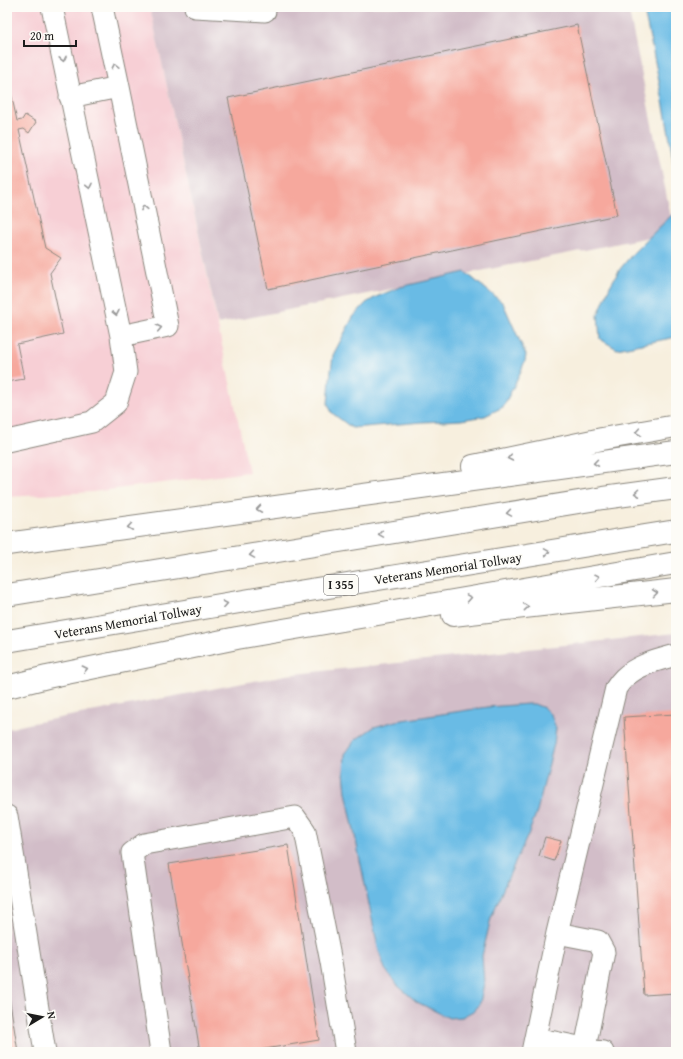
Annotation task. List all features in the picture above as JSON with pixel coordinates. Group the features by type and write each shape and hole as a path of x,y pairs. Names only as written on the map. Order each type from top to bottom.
{"highway":[{"path":"293,504 602,439 676,426"},
{"path":"7,544 676,452"},
{"path":"7,595 603,498 676,488"},
{"name":"Veterans Memorial Tollway","path":"7,641 676,531"},
{"path":"7,687 47,677 237,638 676,563"},
{"path":"237,638 676,590"}],"lane":[{"path":"7,441 92,422 116,403 126,372 120,336 52,7"},
{"path":"102,7 168,326 120,336"},
{"path":"195,7 265,10"},
{"path":"70,97 119,87"},
{"path":"557,933 598,940 604,952 594,1050 533,1045 557,933 616,688 624,678 636,670 652,662 676,655"},
{"path":"7,816 45,1052"},
{"path":"161,1052 132,853 144,844 295,817 305,831 331,962 346,1052"}],"shaded area":[{"path":"7,7 150,7 249,472 92,492 7,497"},
{"path":"150,7 628,7 674,232 218,324"},
{"path":"676,633 676,1052 7,1052 7,729 286,675"}],"water":[{"path":"643,7 676,7 676,183 666,117"},
{"path":"676,211 676,337 617,349 600,339 598,315 610,286 620,269 635,251"},
{"path":"465,272 503,303 526,355 517,380 503,407 485,416 461,420 352,428 332,413 328,404 333,355 353,317 366,303 400,287"},
{"path":"534,704 544,708 551,715 556,728 554,744 537,811 528,835 491,918 482,956 484,983 480,1003 473,1011 462,1017 449,1018 417,1002 397,985 385,969 378,948 346,792 344,772 345,754 355,740 374,727 396,721 488,707"}],"building":[{"path":"577,25 617,215 268,289 228,98"},
{"path":"7,74 17,121 22,120 25,115 36,122 29,133 24,129 19,130 45,248 61,258 50,273 63,334 17,344 24,379 7,382"},
{"path":"676,714 676,993 644,995 624,717"},
{"path":"545,837 561,841 554,861 539,856"},
{"path":"288,845 319,1040 247,1052 200,1052 169,864"},
{"path":"8,990 18,1052 7,1052"}]}
